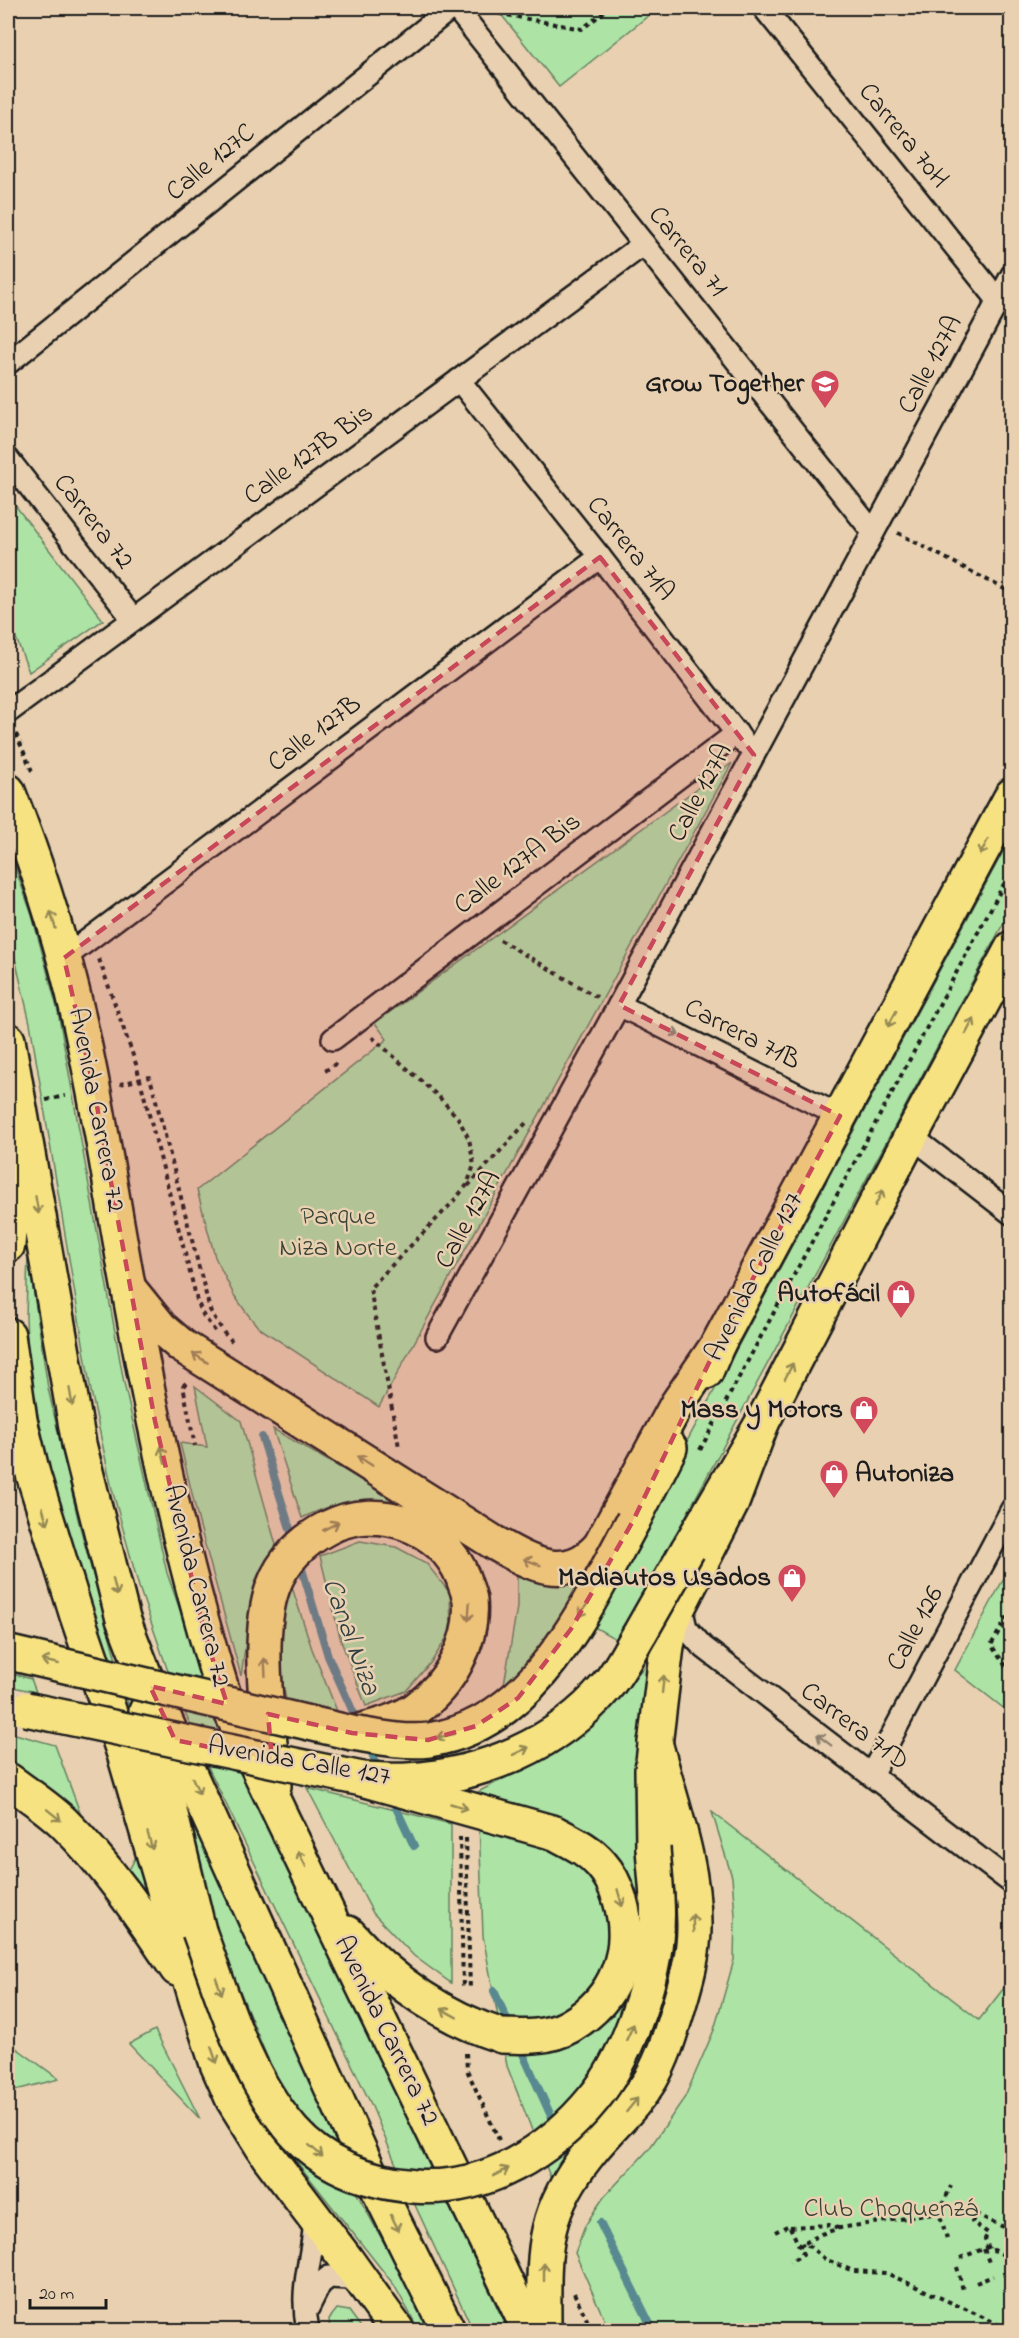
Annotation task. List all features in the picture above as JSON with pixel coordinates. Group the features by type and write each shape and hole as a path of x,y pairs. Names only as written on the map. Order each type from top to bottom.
{"main road":[{"name":"Avenida Carrera 72","path":"8,791 36,868 64,957 94,1090 128,1286 155,1421 205,1635 226,1702 529,2331"},
{"name":"Avenida Calle 127","path":"9,1652 352,1733 403,1741 428,1740 452,1735 498,1714 518,1698 536,1680 552,1658 590,1598 633,1521 688,1413 718,1344 1011,795"},
{"name":"Avenida Calle 127","path":"17,1707 362,1779 409,1780 455,1773 505,1759 547,1738 579,1715 607,1686 762,1423 1011,948"},
{"path":"8,1040 79,1444 199,1930 235,2030 265,2092 294,2131 326,2159 361,2177 394,2185 430,2188 488,2178 530,2157 569,2126 595,2097 614,2067 639,2010 657,1938 651,1796 655,1742 667,1646 673,1618 732,1503 762,1423"},
{"path":"8,1245 19,1106"},
{"path":"128,1286 161,1328 182,1346 521,1558 542,1566 560,1568 578,1565 589,1558 600,1546 677,1404 718,1344"},
{"path":"8,1335 20,1420 33,1474 77,1616 125,1757 217,2064 233,2100 268,2156 397,2331"},
{"path":"8,1426 33,1474"},
{"path":"276,1809 264,1662 264,1623 273,1586 286,1563 309,1537 340,1521 374,1516 407,1522 437,1540 458,1566 470,1598 468,1631 457,1661 439,1688 415,1710 386,1724 352,1733"},
{"path":"123,1619 144,1673 369,2171 448,2331"},
{"path":"544,2331 544,2254 552,2212 563,2189 590,2152 632,2106 651,2079 667,2047 687,1980 694,1928 690,1879 682,1837 655,1742"},
{"path":"327,1910 389,1975 446,2012 471,2025 502,2036 535,2037 568,2027 597,2006 619,1973 626,1944 626,1919 616,1886 602,1864 581,1846 555,1833 362,1779"},
{"path":"8,1780 62,1822 93,1854 156,1938 196,1999"}],"street":[{"name":"Calle 127C","path":"8,363 451,8"},
{"name":"Carrera 71","path":"456,8 873,532"},
{"name":"Carrera 70H","path":"764,8 998,300"},
{"name":"Calle 127B Bis","path":"8,712 644,244"},
{"name":"Calle 127A","path":"437,1337 619,1005 1011,275"},
{"name":"Carrera 71A","path":"459,380 754,755"},
{"name":"Carrera 72","path":"8,459 133,620"},
{"name":"Calle 127B","path":"64,957 600,557"},
{"name":"Calle 127A Bis","path":"338,1048 737,734"},
{"name":"Carrera 71B","path":"619,1005 840,1116"},
{"path":"911,1136 1011,1214"},
{"name":"Calle 126","path":"871,1775 1011,1509"},
{"name":"Carrera 71D","path":"680,1603 686,1628 702,1646 1011,1883"},
{"path":"307,2324 304,2292 312,2253 315,2220"},
{"path":"307,2324 313,2294 329,2277 349,2278 371,2293"}],"path":[{"path":"478,10 582,28 609,8"},
{"path":"898,533 1011,592"},
{"path":"500,940 598,998"},
{"path":"362,1043 372,1036 458,1118 469,1139 474,1165 467,1185 451,1204 370,1288 400,1454 390,1448"},
{"path":"325,1071 338,1048"},
{"path":"220,1338 197,1300 140,1079 150,1077 210,1310 224,1333 236,1345"},
{"path":"188,1380 183,1386 195,1446"},
{"path":"1011,1609 992,1645 1011,1675"},
{"path":"947,2239 939,2213 951,2186"},
{"path":"802,2245 821,2234 840,2228 939,2213"},
{"path":"990,2265 985,2239 988,2233 972,2222 976,2214 1011,2231"},
{"path":"775,2232 789,2225 790,2227 829,2224 840,2228"},
{"path":"790,2227 802,2245 825,2259 853,2271 886,2273 909,2282 996,2323 1004,2331"},
{"path":"790,2262 803,2254 802,2245"},
{"path":"960,2258 986,2248"},
{"path":"986,2248 1011,2259"},
{"path":"1005,2267 1011,2265"},
{"path":"957,2267 963,2290"},
{"path":"1004,2274 1011,2285"},
{"path":"976,2283 993,2276"}],"highlighted area":[{"path":"600,557 754,755 619,1005 840,1116 718,1344 633,1521 571,1629 518,1698 476,1726 428,1740 352,1733 268,1714 272,1760 175,1740 150,1686 227,1704 205,1635 155,1421 94,1090 64,958"}],"green space":[{"path":"496,8 658,8 559,87"},
{"path":"8,496 103,620 29,672 8,617"},
{"name":"Parque Niza Norte","path":"732,763 379,1407 258,1327 234,1295 215,1257 197,1190 387,1039 375,1023"},
{"path":"1011,837 1011,909 619,1641 589,1624"},
{"path":"8,848 32,915 58,1011 124,1383 167,1573 221,1727 508,2330 473,2330 395,2162 371,2104 210,1771 171,1680 139,1587 112,1489 91,1391 30,1023 8,928"},
{"path":"28,1254 48,1388 79,1523 189,1930 49,1473 28,1365 26,1316"},
{"path":"195,1386 241,1421 276,1545 260,1575 251,1606 241,1676 199,1523 180,1443 207,1447"},
{"path":"273,1429 410,1508 367,1502 343,1503 302,1518"},
{"path":"360,1541 396,1547 426,1563 450,1593 451,1631 432,1661 406,1691 366,1706 341,1641 320,1556"},
{"path":"1011,1565 1011,1714 955,1670"},
{"path":"517,1569 542,1580 583,1584 526,1667 504,1685 517,1607"},
{"path":"291,1584 312,1649 337,1711 286,1699 281,1669 280,1641"},
{"path":"653,1658 679,1943 674,1978 641,2074 593,2123 571,2149 551,2179 507,2066 483,1936 478,1792 526,1767 615,1698"},
{"path":"8,1673 31,1679 36,1692 8,1686"},
{"path":"8,1732 55,1745 82,1818 44,1784 8,1760"},
{"path":"307,1788 451,1824 451,1983 414,1956 373,1913"},
{"path":"187,1802 297,2039 356,2192 432,2330 419,2330 394,2285 288,2151 253,2096 278,2084 214,1928"},
{"name":"Club Choquenzá","path":"712,1812 979,2020 1011,1979 1011,2330 609,2330 575,2253 585,2226 604,2197 649,2149 685,2097 714,2030 734,1960 735,1915 732,1877"},
{"path":"140,1849 158,1910 128,1872"},
{"path":"155,2030 200,2119 129,2044"},
{"path":"8,2042 59,2079 8,2092"},
{"path":"337,2309 349,2311 363,2330 330,2330 329,2319"}],"waterway":[{"name":"Canal Niza","path":"262,1437 294,1542"},
{"name":"Canal Niza","path":"299,1559 328,1656 358,1723"},
{"name":"Canal Niza","path":"368,1745 380,1772"},
{"name":"Canal Niza","path":"391,1797 414,1846"},
{"name":"Canal Niza","path":"494,1991 511,2028"},
{"name":"Canal Niza","path":"519,2045 556,2127"},
{"name":"Canal Niza","path":"600,2223 653,2330"}],"place":[{"name":"Grow Together","path":"825,410"},
{"name":"Autofácil","path":"901,1320"},
{"name":"Mass y Motors","path":"864,1436"},
{"name":"Autoniza","path":"834,1500"},
{"name":"Madiautos Usados","path":"792,1604"}]}
